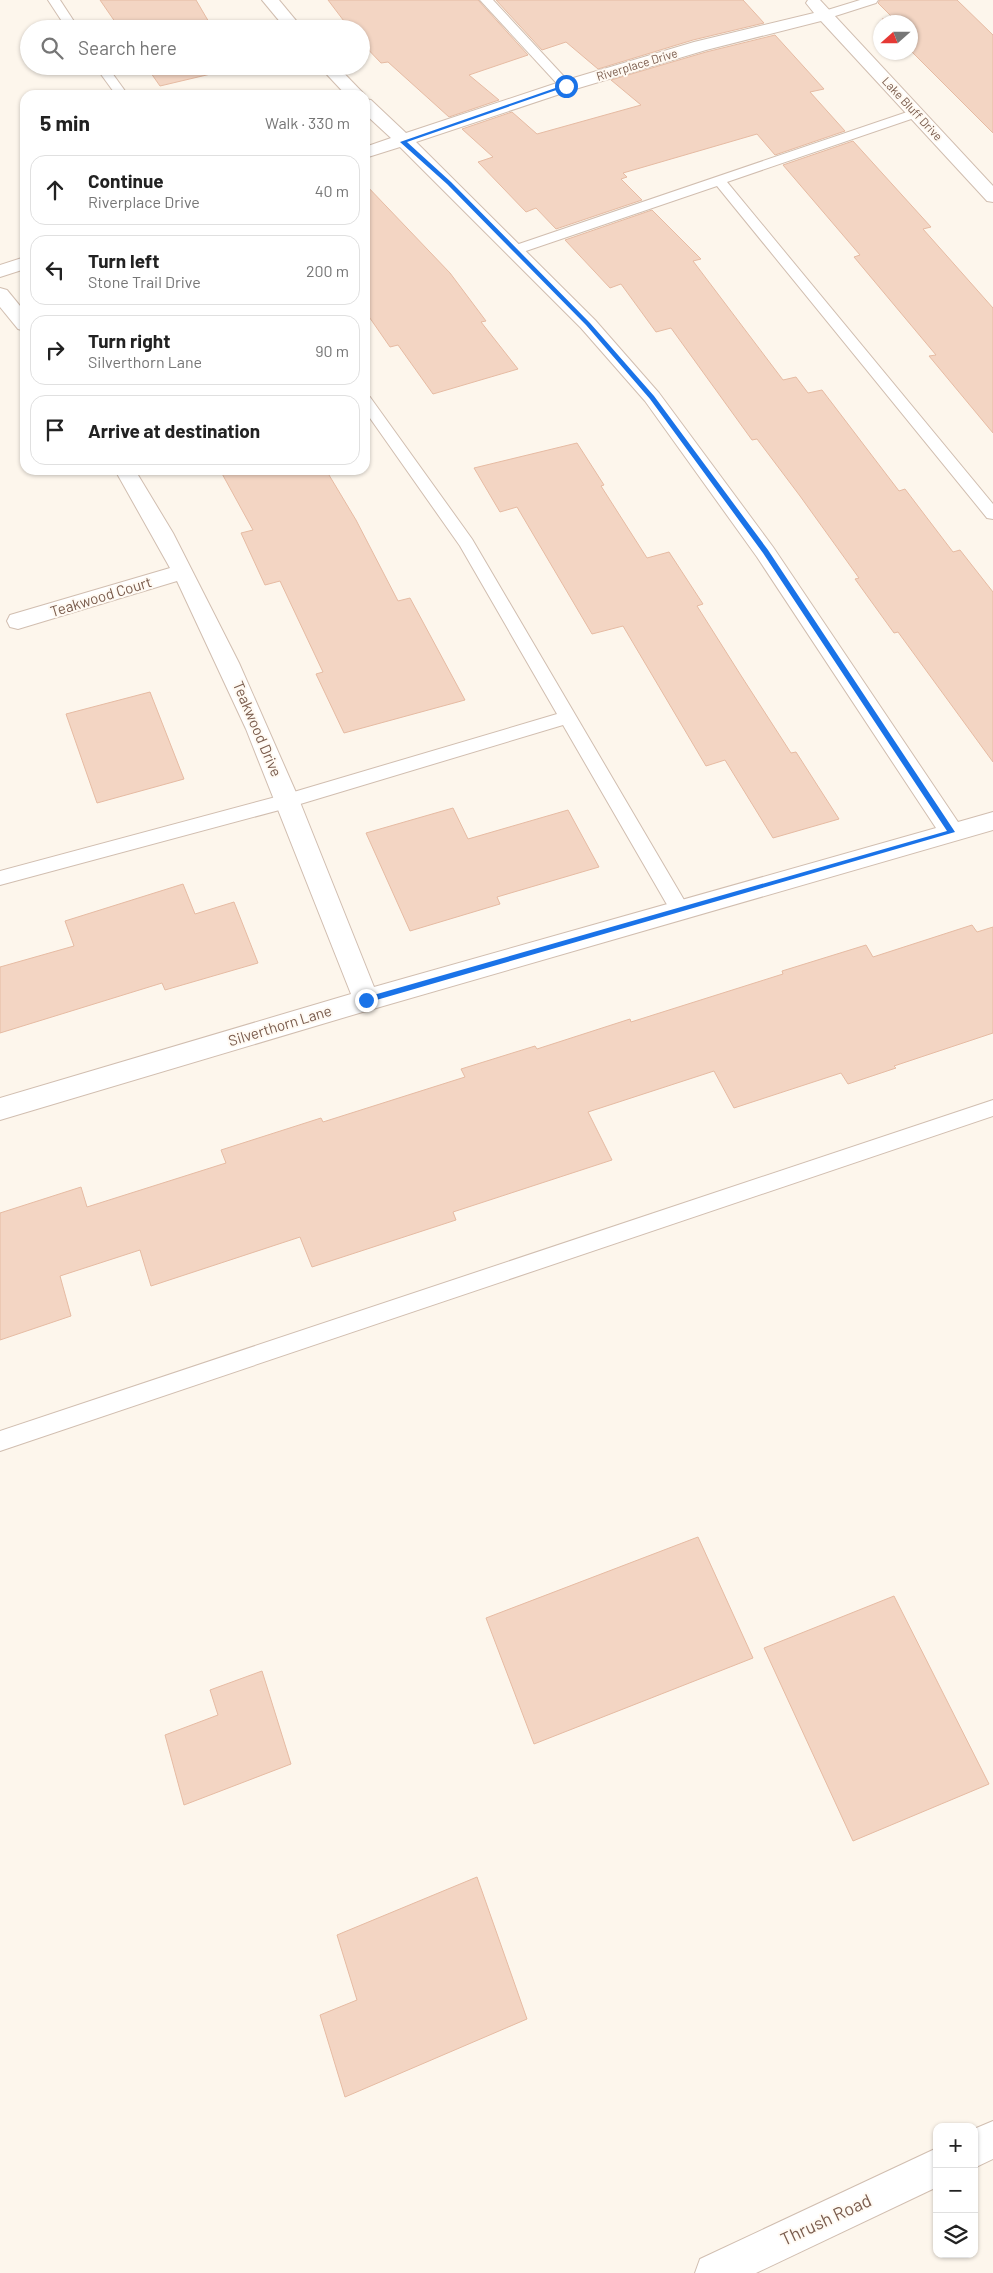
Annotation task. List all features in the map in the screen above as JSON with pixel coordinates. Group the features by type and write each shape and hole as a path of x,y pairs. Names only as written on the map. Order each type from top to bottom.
{"street":[{"path":"270,0 287,20"},
{"name":"Lake Bluff Drive","path":"811,0 993,197"},
{"name":"Riverplace Drive","path":"370,152 566,86 700,46 826,15"},
{"path":"336,75 351,90"},
{"path":"370,109 403,142 449,183 588,324 652,397 765,552 952,832"},
{"path":"0,271 20,265"},
{"path":"0,294 20,319"},
{"name":"Teakwood Drive","path":"128,475 183,572 244,695 366,1000"},
{"name":"Teakwood Court","path":"18,622 183,572"},
{"name":"Silverthorn Lane","path":"0,1109 366,1000 993,821"},
{"path":"978,2147 993,2140"},
{"name":"Thrush Road","path":"714,2273 935,2168"}],"lane":[{"path":"54,0 67,20"},
{"path":"486,0 566,86"},
{"path":"826,15 872,0"},
{"path":"108,75 118,90"},
{"path":"515,250 916,113"},
{"path":"720,180 993,514"},
{"path":"370,407 466,543 680,910"},
{"path":"0,878 287,801 568,717"},
{"path":"0,1440 993,1108"}],"building":[{"path":"100,0 196,0 208,20 114,20"},
{"path":"328,0 478,0 528,55 469,75 499,100 449,117 388,62 381,63 370,51 370,20 343,20"},
{"path":"496,0 743,0 764,23 693,40 598,69 566,42 542,50"},
{"path":"880,0 957,0 993,35 993,133 918,58 918,15 890,15 878,3"},
{"path":"775,35 824,89 810,92 845,131 775,155 757,134 623,173 627,177 621,179 642,200 556,229 536,208 526,212 478,162 493,157 462,129 512,112 537,134 641,105 611,80 706,52"},
{"path":"152,75 206,75 160,86"},
{"path":"853,141 931,227 923,229 993,308 993,433 929,356 936,355 854,257 860,255 783,165"},
{"path":"370,189 450,273 486,321 481,322 518,369 433,394 398,345 390,347 370,318"},
{"path":"652,210 701,259 693,261 783,380 796,377 808,393 822,390 899,491 905,489 953,552 960,550 993,592 993,762 898,632 894,633 855,579 859,578 800,496 757,439 752,440 671,328 656,332 621,284 610,288 565,240"},
{"path":"577,443 604,485 601,486 647,558 669,552 703,604 697,606 740,674 791,753 796,752 839,819 773,838 725,760 706,766 623,626 592,634 517,507 500,512 474,468"},
{"path":"223,475 329,475 356,520 398,601 410,598 465,700 344,733 316,674 323,672 280,581 265,585 241,533 253,530"},
{"path":"150,692 184,779 97,803 66,714"},
{"path":"453,808 468,839 568,810 599,867 497,897 500,904 410,931 366,833"},
{"path":"183,884 195,914 234,902 258,963 165,990 162,983 0,1033 0,967 74,946 65,921"},
{"path":"972,925 977,932 993,927 993,1033 894,1066 896,1068 848,1084 841,1073 734,1108 714,1071 588,1112 612,1160 453,1212 456,1220 312,1267 300,1237 151,1286 140,1250 60,1276 71,1316 0,1340 0,1213 81,1187 87,1207 226,1163 221,1150 321,1118 323,1122 465,1077 461,1069 535,1046 537,1049 630,1019 631,1022 783,974 782,971 866,945 873,957"},
{"path":"698,1537 753,1658 534,1744 486,1618"},
{"path":"894,1596 989,1784 853,1841 764,1648"},
{"path":"262,1671 291,1764 184,1805 165,1735 218,1715 210,1690"},
{"path":"477,1877 527,2019 345,2097 320,2015 357,2000 337,1935"}],"route":[{"path":"366,1000 952,832 765,552 652,397 588,324 449,183 403,142 566,86"}]}
